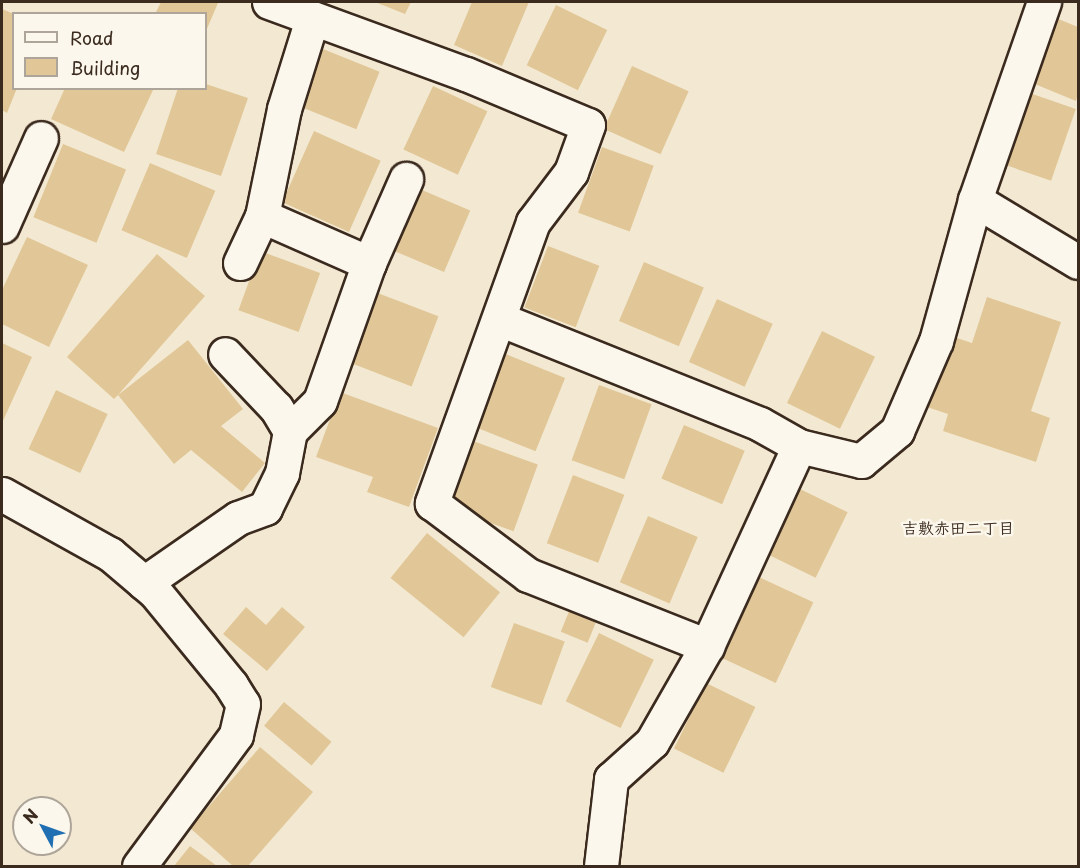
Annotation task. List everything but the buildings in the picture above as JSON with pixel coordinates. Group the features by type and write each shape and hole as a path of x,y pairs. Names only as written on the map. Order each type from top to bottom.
{"street":[{"path":"269,2 466,74 588,125 571,172 533,222 432,503 528,575 707,646"},
{"path":"499,319 760,424 799,446 861,461 897,431 936,341 975,200 1044,2"},
{"path":"240,263 262,216 284,109 312,19"},
{"path":"2,226 41,138"},
{"path":"144,583 238,518 264,508 282,473 290,431 320,400 369,263 406,179"},
{"path":"975,200 1078,262"},
{"path":"262,216 369,263"},
{"path":"225,354 276,408 290,431"},
{"path":"600,867 611,779 652,742 707,646 799,446"},
{"path":"2,494 110,554 144,583 210,660 243,704 236,735 139,867"}],"district":[{"name":"吉敷赤田二丁目","path":"958,527"}]}
